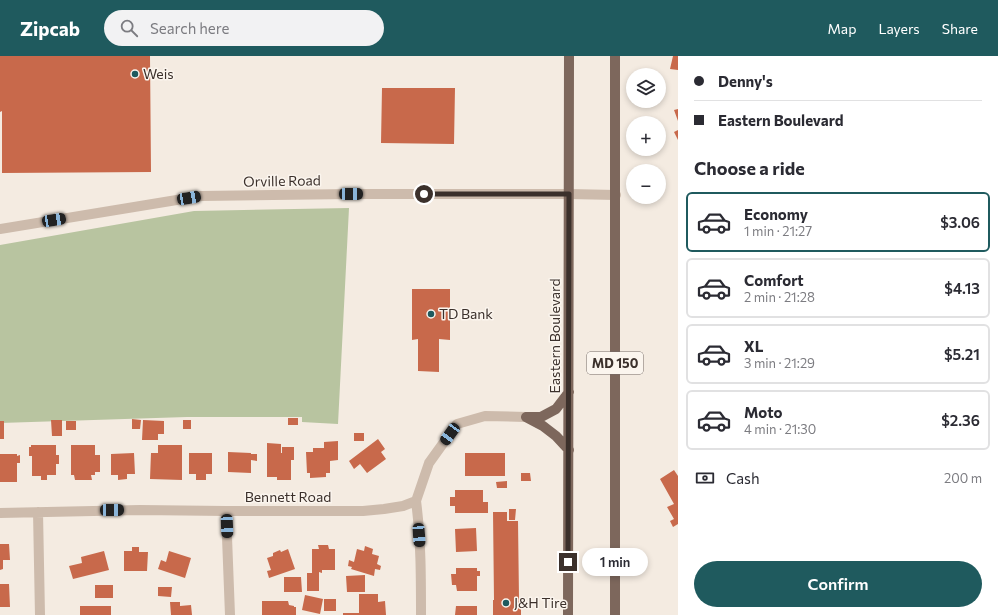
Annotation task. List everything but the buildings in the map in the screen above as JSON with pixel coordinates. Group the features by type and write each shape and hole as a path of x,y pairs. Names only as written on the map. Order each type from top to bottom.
{"main road":[{"name":"Eastern Boulevard","path":"568,615 569,56"},
{"name":"MD 150","path":"615,615 616,56"},
{"path":"526,417 541,417 556,409 569,392"},
{"path":"526,417 547,429 569,450"}],"street":[{"name":"Orville Road","path":"0,229 202,196 351,194 616,195"},
{"path":"421,615 421,559 416,501 429,463 457,424 485,416 526,417"},
{"name":"Bennett Road","path":"0,513 140,510 226,512 363,511 396,507 416,501"},
{"path":"38,512 40,615"},
{"path":"226,512 230,615"}],"green space":[{"path":"349,208 338,424 302,422 302,417 187,417 0,423 0,245 194,211"}],"place":[{"name":"Weis","path":"135,74"},
{"name":"TD Bank","path":"431,314"},
{"name":"J&H Tire","path":"506,603"}],"route":[{"path":"424,194 569,194 568,562"}]}
